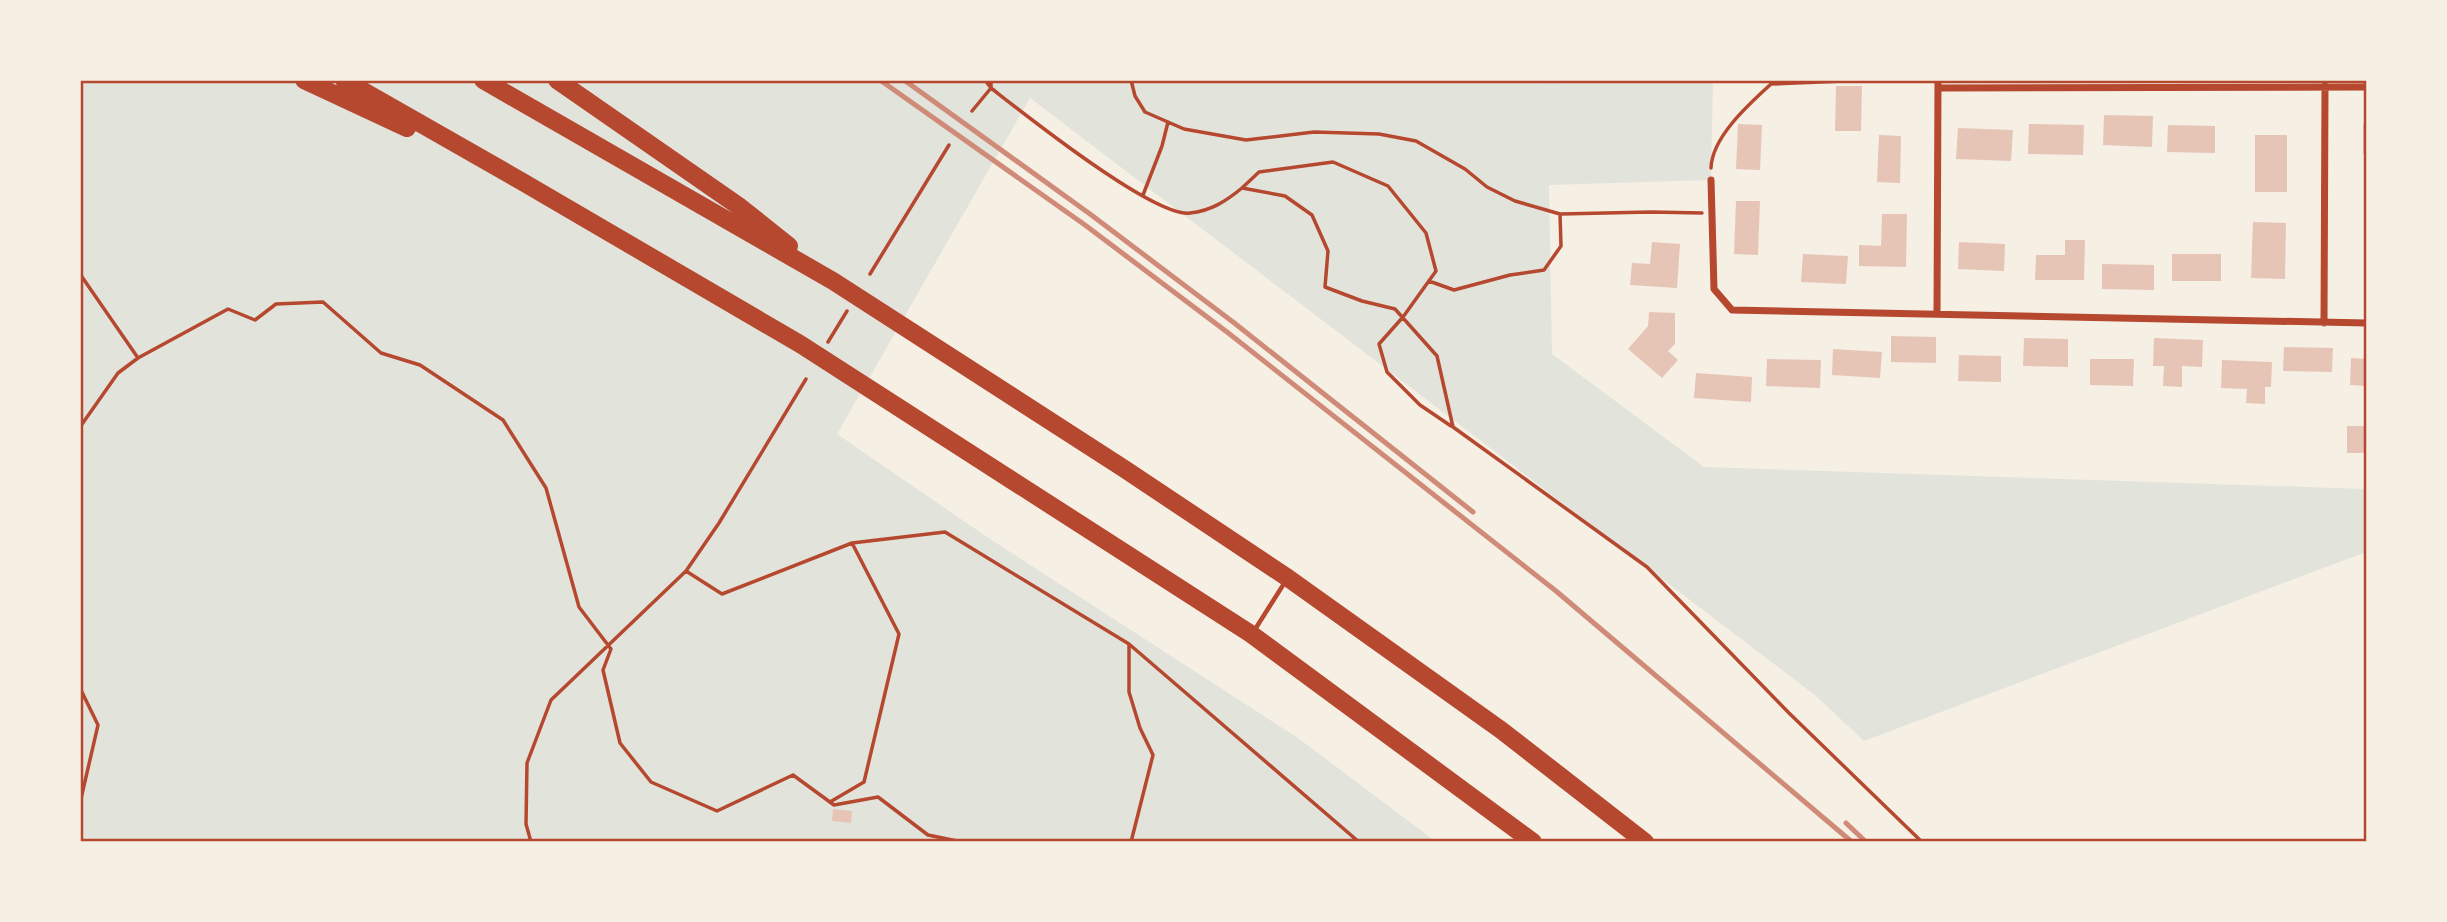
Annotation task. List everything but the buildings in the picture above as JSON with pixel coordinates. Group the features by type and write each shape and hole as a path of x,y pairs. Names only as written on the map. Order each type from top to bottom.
{"highway":[{"path":"304,80 521,181"},
{"path":"344,80 827,362 1251,634 1533,842"},
{"path":"484,80 833,281 1288,578 1501,730 1645,842"},
{"path":"557,80 740,207 833,281"}],"street":[{"path":"1937,313 1938,84 2367,87"},
{"path":"2324,323 2325,86"},
{"path":"1711,180 1714,289 1732,310 2367,323"}],"lane":[{"path":"1251,634 1288,578"}],"path":[{"path":"985,80 990,88 1067,148 1143,195 1187,214 1221,205 1259,172 1333,162 1388,186 1426,233 1436,271 1403,317 1379,344 1387,372 1420,405 1647,567 1789,713 1922,842"},
{"path":"972,111 990,88 991,80"},
{"path":"1131,80 1135,96 1146,113 1184,129 1246,140 1314,132 1379,134 1416,141 1465,169 1487,187 1515,201 1560,214 1712,214"},
{"path":"1711,180 1712,154 1742,111 1770,82 1869,80"},
{"path":"1143,195 1168,122"},
{"path":"870,274 949,145"},
{"path":"1242,188 1285,196 1312,215 1328,251 1325,287 1362,301 1395,309 1403,317 1437,356 1453,427"},
{"path":"1429,281 1454,290 1510,275 1544,270 1561,246 1560,214"},
{"path":"80,274 138,358"},
{"path":"80,427 118,373 138,358 228,309 255,320 276,304 323,302 381,353 420,365 503,421 546,488 579,607 611,649 603,670 620,743 651,782 717,811 793,775 834,805 878,797 928,835 962,842"},
{"path":"827,344 847,311"},
{"path":"531,842 526,824 527,762 551,700 686,571 719,523 806,379"},
{"path":"686,571 722,594 852,543 945,532 1129,643 1359,842"},
{"path":"831,802 864,782 899,634 852,543"},
{"path":"1129,643 1129,692 1140,728 1153,755 1131,842"},
{"path":"80,688 98,725 80,803"}],"shaded area":[{"path":"80,81 1713,81 1711,180 1549,185 1552,354 1704,467 2366,489 2366,552 1864,741 1816,696 1030,98 837,434 987,537 1298,738 1435,841 81,841"}],"waterway":[{"path":"1549,81 1566,80"}],"railway":[{"path":"880,80 1085,225 1227,332 1556,591 1852,842"},
{"path":"904,80 1090,214 1233,322 1473,512"},
{"path":"1846,823 1866,842"}]}
